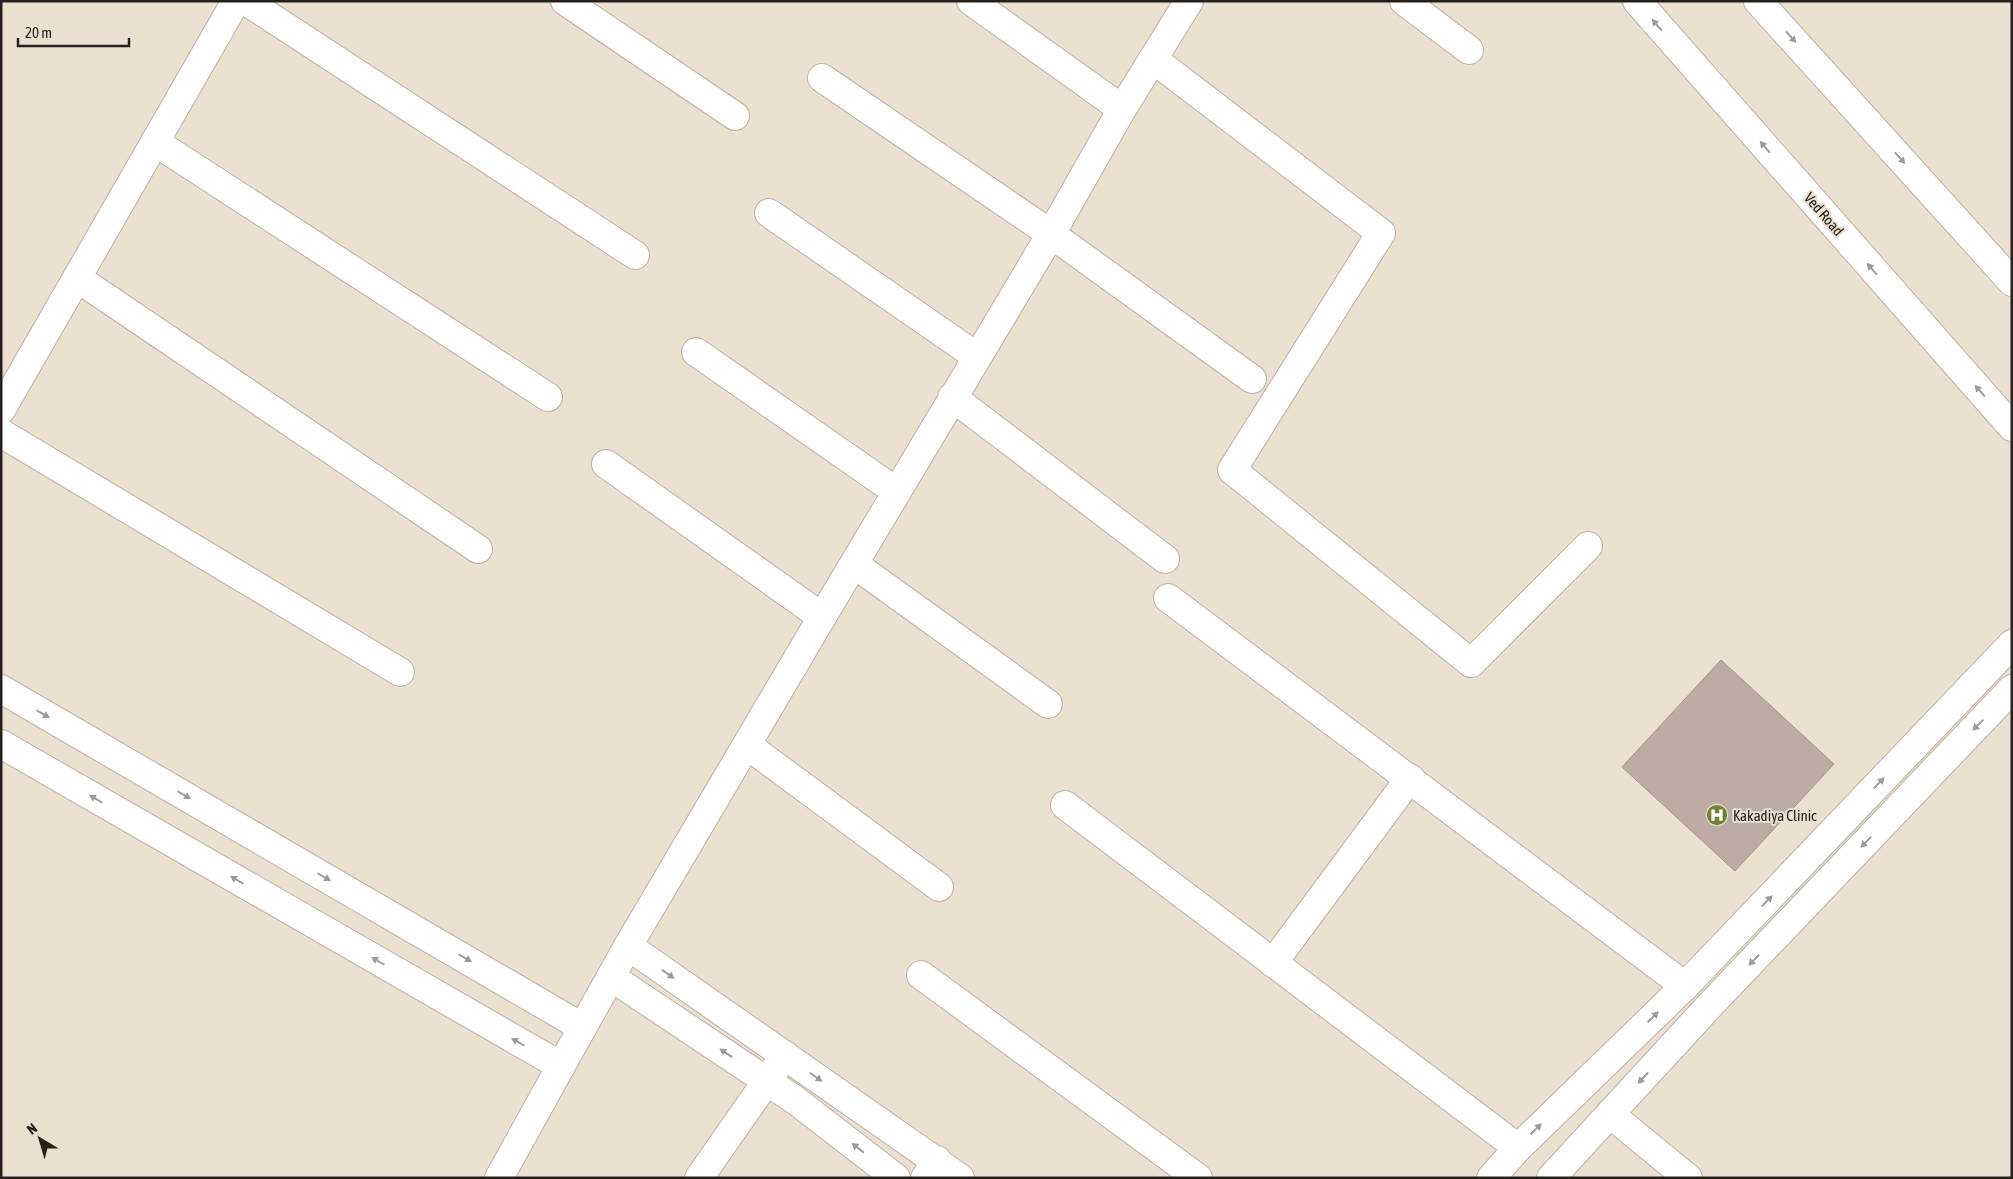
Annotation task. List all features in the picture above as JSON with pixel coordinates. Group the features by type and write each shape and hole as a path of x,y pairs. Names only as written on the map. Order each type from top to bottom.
{"street":[{"path":"1,410 236,1"},
{"path":"246,1 635,255"},
{"path":"565,1 735,116"},
{"path":"971,1 1122,109"},
{"path":"499,1178 628,946 976,356 1051,234 1122,109 1189,1"},
{"path":"1404,1 1469,50"},
{"name":"Ved Road","path":"1636,1 2012,427"},
{"path":"1758,1 2012,282"},
{"path":"1153,59 1381,233 1232,470 1471,663 1588,546"},
{"path":"822,78 1051,234 1252,379"},
{"path":"155,142 548,397"},
{"path":"769,213 976,356"},
{"path":"78,278 478,549"},
{"path":"696,352 897,492"},
{"path":"952,397 1165,558"},
{"path":"1,433 400,672"},
{"path":"606,464 822,617"},
{"path":"854,564 1048,704"},
{"path":"1168,598 1686,986"},
{"path":"1491,1178 1518,1148 1686,986 2012,644"},
{"path":"1,689 582,1027"},
{"path":"1551,1178 1712,1003 2012,689"},
{"path":"1,744 561,1066"},
{"path":"747,745 939,887"},
{"path":"1273,963 1410,778"},
{"path":"1065,805 1518,1148"},
{"path":"628,946 785,1055 931,1169 960,1178"},
{"path":"921,975 1198,1178"},
{"path":"611,977 767,1080 896,1178"},
{"path":"699,1178 785,1055"},
{"path":"1610,1114 1688,1178"}],"building":[{"path":"1721,660 1834,764 1735,871 1622,767"}],"place":[{"name":"Kakadiya Clinic","path":"1717,815"}]}
